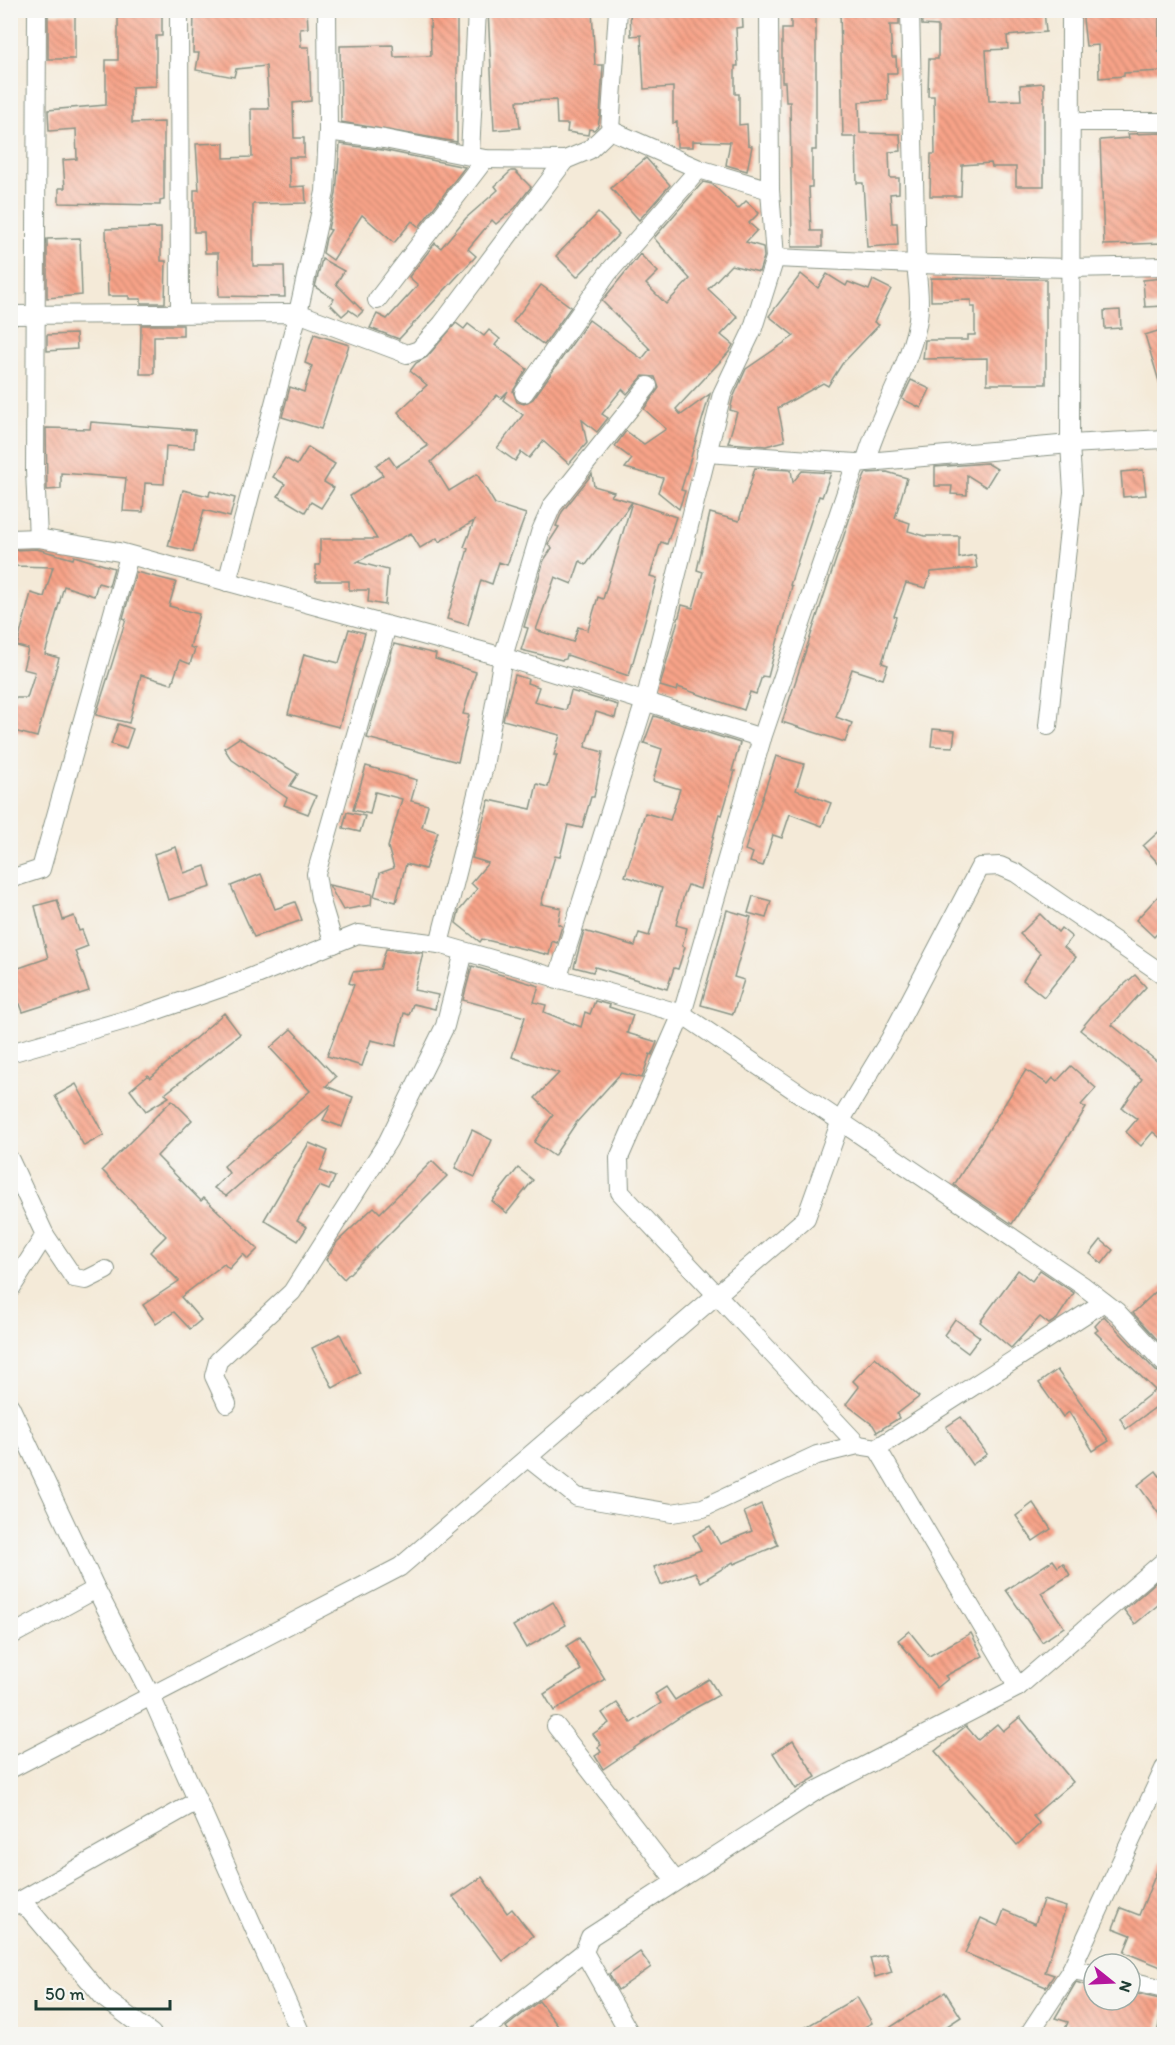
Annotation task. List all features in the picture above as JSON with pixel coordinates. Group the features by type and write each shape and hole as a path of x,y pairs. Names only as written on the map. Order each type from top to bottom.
{"street":[{"path":"37,10 38,314 35,470 38,538"},
{"path":"179,10 180,313"},
{"path":"227,582 298,313 325,192 328,131 327,10"},
{"path":"377,300 477,156 477,10"},
{"path":"328,131 477,156 565,160 589,150 610,130 618,10"},
{"path":"557,980 645,702 722,394 752,331 775,258 770,190 769,10"},
{"path":"858,1445 719,1294 620,1192 619,1158 682,1014 762,738 861,462 906,359 917,325 919,294 916,264 910,10"},
{"path":"1048,726 1073,492 1070,444 1071,10"},
{"path":"1071,122 1164,122"},
{"path":"610,130 699,169 770,190"},
{"path":"10,315 298,313 407,354 419,350 442,324 565,160"},
{"path":"524,393 608,273 699,169"},
{"path":"775,258 1070,268 1164,266"},
{"path":"439,944 484,766 503,657 540,533 552,506 648,386"},
{"path":"706,453 861,462 1070,444 1164,439"},
{"path":"10,539 38,538 129,556 503,657 762,738"},
{"path":"10,879 41,869 129,556"},
{"path":"334,944 320,898 316,874 387,627"},
{"path":"10,1770 400,1567 806,1218 841,1120 890,1039 980,867 1000,866 1016,873 1163,971"},
{"path":"10,1053 143,1016 358,934 439,944 557,980 682,1014 841,1120 1104,1302 1117,1312 1164,1363"},
{"path":"227,1404 214,1376 218,1360 292,1292 388,1140 445,1026 464,952"},
{"path":"10,1160 45,1235 74,1278 86,1280 106,1270"},
{"path":"10,1290 45,1235"},
{"path":"528,1458 577,1497 672,1513 703,1508 818,1455 858,1445 877,1448 1104,1302"},
{"path":"10,1406 96,1589 151,1696 301,2034"},
{"path":"877,1448 1018,1687"},
{"path":"479,2034 584,1952 590,1936 675,1880 816,1791 1018,1687 1164,1561"},
{"path":"10,1636 96,1589"},
{"path":"556,1726 675,1880"},
{"path":"1029,2034 1071,1970 1164,1769"},
{"path":"14,1901 197,1802"},
{"path":"14,1901 29,1909 104,1998 152,2034"},
{"path":"584,1952 630,2034"},
{"path":"1071,1970 1082,1972"},
{"path":"1142,1984 1164,1989"}],"building":[{"path":"307,10 308,28 300,29 301,47 309,47 311,101 293,103 294,138 304,138 304,157 289,157 290,187 305,186 306,203 253,204 253,266 284,266 285,297 219,296 218,253 205,253 204,232 194,232 194,190 199,190 196,144 224,143 224,158 252,157 251,109 269,109 266,66 236,69 234,77 196,70 199,53 193,53 194,11"},
{"path":"488,10 592,10 595,65 603,65 600,116 598,126 594,130 589,129 588,135 567,132 568,124 557,124 556,100 517,101 520,128 494,130"},
{"path":"630,10 742,10 743,27 736,28 738,66 735,66 735,94 739,94 739,125 747,124 748,145 752,146 747,171 726,165 730,142 693,141 693,147 677,147 677,122 673,123 673,87 644,89 641,35 631,36"},
{"path":"791,10 816,10 816,150 812,150 812,187 809,187 811,231 822,231 822,247 792,247 790,102 786,102 785,82 782,82 782,29 791,29"},
{"path":"840,10 899,10 899,25 890,25 892,57 896,57 897,73 887,73 888,100 859,102 860,133 900,134 901,151 889,152 890,178 899,178 899,193 890,194 892,223 897,223 898,245 867,247 863,183 857,183 856,137 843,137"},
{"path":"921,10 1044,10 1046,32 1007,36 1008,49 986,50 989,101 1021,100 1020,85 1044,83 1044,186 1016,186 1016,167 992,167 991,163 962,165 961,196 930,196 931,154 935,154 934,96 928,96 929,59 938,59 938,26 922,25"},
{"path":"1082,10 1159,10 1159,52 1163,51 1163,71 1124,73 1124,76 1099,78 1098,45 1086,46"},
{"path":"118,11 162,11 162,36 156,36 156,86 132,87 132,123 164,122 164,200 160,201 160,205 59,203 59,188 65,188 63,160 77,159 76,129 49,131 48,110 106,105 106,60 118,60"},
{"path":"48,14 75,14 75,59 48,59"},
{"path":"430,17 457,18 457,142 341,122 340,46 393,45 394,57 431,56"},
{"path":"1164,133 1164,243 1104,245 1100,140 1129,138 1128,134"},
{"path":"340,144 465,167 419,227 412,221 394,243 362,215 333,260 323,253 326,238 331,230 328,229 336,194"},
{"path":"646,158 670,185 639,220 611,188"},
{"path":"511,171 515,171 531,187 515,208 496,224 492,220 468,249 476,256 399,339 370,328 377,314 387,319 418,285 409,277 435,243 441,248 466,218 498,190 495,186"},
{"path":"703,182 712,184 738,209 746,201 759,213 749,223 757,230 746,242 763,247 764,257 759,272 731,265 708,289 738,317 721,335 733,345 729,352 676,409 681,415 710,394 681,490 685,491 679,509 658,492 663,478 625,468 632,459 615,446 626,431 644,444 666,429 644,409 659,388 655,377 643,376 627,394 622,389 602,414 608,418 597,432 582,420 587,443 569,464 543,441 529,458 521,452 515,461 497,448 523,415 503,400 508,391 501,398 497,395 470,426 431,462 449,491 477,474 495,504 526,514 507,565 499,562 492,584 481,580 468,625 447,619 468,549 464,547 474,521 439,542 437,538 420,548 411,533 357,562 388,570 385,605 368,602 369,590 349,590 349,581 316,581 316,565 320,565 320,539 377,539 350,496 383,475 376,465 389,457 396,467 428,446 398,412 427,385 410,371 416,363 427,357 456,323 464,329 468,324 484,336 489,330 500,339 495,345 527,369 513,391 517,402 524,404 533,399 589,320 642,359 650,349 602,301 640,254 658,272 646,284 666,304 690,279 654,238"},
{"path":"598,213 619,234 577,277 556,256"},
{"path":"161,228 161,261 166,261 165,303 141,303 141,299 129,299 129,296 108,296 106,229"},
{"path":"80,238 82,295 47,298 47,239"},
{"path":"322,259 344,271 336,284 363,311 358,316 349,310 342,316 330,304 334,299 315,287"},
{"path":"801,274 818,288 827,274 846,286 848,282 869,290 873,280 891,289 874,322 879,325 842,364 828,386 823,383 778,408 785,441 766,446 728,443 737,412 730,410 746,369 794,336 769,316"},
{"path":"931,278 1046,279 1046,384 987,384 987,358 923,359 925,340 968,340 968,335 975,335 975,307 971,307 971,300 931,301"},
{"path":"1164,278 1164,306 1145,307 1143,280"},
{"path":"541,285 571,307 544,345 513,322"},
{"path":"1120,310 1121,328 1105,329 1104,311"},
{"path":"141,325 183,325 183,336 154,336 154,374 140,374"},
{"path":"1164,329 1164,387 1161,388 1145,335"},
{"path":"76,334 77,349 47,351 47,335"},
{"path":"314,334 349,345 321,429 282,417 290,387 304,392 312,366 305,363"},
{"path":"911,380 930,389 921,408 902,399"},
{"path":"91,422 195,430 194,448 166,446 164,484 145,483 143,512 123,511 126,478 61,473 61,489 47,490 46,428 90,429"},
{"path":"308,447 335,464 324,482 334,488 321,508 311,502 305,512 278,496 285,484 273,477 285,458 297,465"},
{"path":"987,463 997,469 986,487 967,475 967,495 951,494 952,486 935,486 935,467"},
{"path":"755,468 791,470 793,482 802,471 831,473 822,497 819,496 790,585 792,586 768,677 762,676 756,694 750,692 744,710 678,687 677,691 660,686 682,605 693,608 703,572 697,570 710,513 739,521"},
{"path":"1143,470 1146,495 1123,497 1121,472"},
{"path":"887,472 907,478 895,518 910,523 908,531 925,536 959,536 959,558 975,555 977,568 931,572 926,588 906,583 894,616 896,617 882,663 888,665 883,679 852,669 836,717 852,723 845,742 782,722 861,484 866,473"},
{"path":"592,474 594,486 614,492 611,496 632,502 676,517 667,544 661,542 650,576 657,578 629,676 567,655 566,659 562,660 521,650 528,628 524,627 544,560 552,548 548,544 559,527 556,526 562,512","holes":["632,502 603,599 598,597 588,630 578,627 573,642 536,630 555,577 572,584 580,561 586,565"]},
{"path":"183,490 209,496 210,491 235,498 230,517 204,510 193,552 168,546"},
{"path":"37,549 73,559 74,556 114,568 109,586 98,583 94,596 64,586 45,654 59,658 37,737 10,730 10,698 27,698 35,672 23,669 28,649 17,646 31,593 44,597 53,567 13,566 13,550"},
{"path":"136,572 176,582 169,606 199,614 190,647 195,649 190,664 180,660 172,684 141,675 129,723 96,715 126,619 123,618"},
{"path":"349,629 365,633 339,727 288,714 304,654 339,663"},
{"path":"394,644 436,654 435,659 476,672 463,714 469,715 458,762 367,738"},
{"path":"515,675 528,679 527,683 539,687 534,702 566,710 571,691 618,705 615,718 596,712 585,747 603,752 594,797 591,797 582,828 568,825 560,857 555,856 541,904 561,908 558,924 562,926 557,943 552,941 549,955 482,939 480,942 456,923 459,911 477,889 471,883 488,863 472,858 489,800 531,809 537,784 548,787 557,755 554,755 560,735 503,720"},
{"path":"654,716 740,743 732,771 735,771 722,815 719,814 700,889 688,885 684,895 676,925 687,928 682,946 685,947 678,969 674,968 667,989 595,967 593,972 574,967 584,931 635,946 639,933 649,936 662,888 625,876 645,813 670,820 680,789 653,781 662,749 644,743"},
{"path":"118,724 133,729 126,749 111,744"},
{"path":"933,729 955,731 953,747 931,746"},
{"path":"239,738 298,774 290,786 316,796 308,814 284,805 287,798 231,759 224,748"},
{"path":"776,756 804,764 796,790 831,803 822,826 790,814 782,838 773,835 763,866 750,862 753,853 745,850"},
{"path":"366,766 417,780 411,801 428,805 422,827 438,832 425,869 406,864 396,902 374,896 380,873 394,868 388,847 402,799 375,792 370,814 353,810"},
{"path":"347,812 365,816 360,832 343,828"},
{"path":"1164,827 1164,870 1143,846"},
{"path":"176,847 184,873 205,866 211,887 168,900 154,854"},
{"path":"261,874 275,909 295,902 302,920 254,937 231,886"},
{"path":"329,885 372,894 371,905 343,910"},
{"path":"1164,890 1164,926 1154,937 1136,920"},
{"path":"753,896 771,901 766,918 748,913"},
{"path":"57,900 63,920 74,916 79,931 82,930 88,946 75,951 89,991 23,1012 20,1004 16,1006 10,991 10,971 48,958 35,906"},
{"path":"727,910 751,917 734,977 744,980 733,1014 701,1005"},
{"path":"1040,914 1058,932 1061,928 1072,937 1064,947 1076,957 1044,997 1023,980 1040,953 1020,934"},
{"path":"386,949 423,953 414,990 438,995 435,1009 413,1004 409,1015 404,1013 396,1046 371,1040 362,1066 327,1056 354,985 349,983 353,972 380,969"},
{"path":"472,966 539,986 534,1002 546,1005 544,1012 581,1027 585,1012 590,1014 595,1001 610,1005 609,1007 633,1015 627,1033 657,1042 652,1055 650,1054 642,1078 621,1073 576,1123 554,1156 534,1142 553,1115 535,1098 559,1073 512,1057 525,1017 463,1000"},
{"path":"1135,975 1146,987 1112,1025 1164,1067 1164,1141 1153,1132 1141,1146 1126,1132 1137,1119 1122,1108 1142,1079 1080,1030 1100,1006"},
{"path":"224,1013 240,1034 165,1094 169,1097 146,1111 130,1090 148,1075 150,1078"},
{"path":"291,1029 336,1077 326,1086 353,1097 342,1127 323,1120 331,1105 226,1196 214,1188 229,1173 224,1166 310,1091 270,1048"},
{"path":"1071,1066 1096,1088 1081,1105 1086,1108 1012,1224 954,1185 1026,1070 1048,1084 1053,1078 1057,1081"},
{"path":"76,1084 104,1135 84,1146 55,1096"},
{"path":"172,1100 192,1120 157,1156 201,1201 204,1198 258,1249 248,1259 243,1254 229,1269 224,1264 181,1297 201,1320 190,1329 174,1312 156,1324 143,1305 179,1281 150,1252 166,1236 102,1170"},
{"path":"472,1130 492,1140 475,1177 455,1168"},
{"path":"309,1143 328,1151 320,1171 335,1177 329,1190 319,1186 297,1221 307,1227 298,1241 264,1220"},
{"path":"432,1161 447,1176 344,1279 326,1260 337,1242 374,1207 380,1213"},
{"path":"518,1168 533,1180 507,1213 492,1201"},
{"path":"1101,1240 1113,1250 1102,1264 1090,1254"},
{"path":"1018,1270 1032,1281 1040,1270 1074,1293 1057,1319 1049,1324 1040,1317 1011,1348 980,1322"},
{"path":"1164,1284 1164,1347 1133,1313"},
{"path":"1104,1316 1156,1371 1164,1374 1164,1401 1126,1429 1120,1418 1155,1390 1095,1332 1098,1330 1095,1326"},
{"path":"955,1319 980,1337 968,1353 944,1335"},
{"path":"340,1334 360,1373 333,1388 312,1348"},
{"path":"875,1357 919,1397 897,1414 899,1418 877,1432 873,1425 846,1404 859,1387 853,1381"},
{"path":"1057,1370 1109,1441 1093,1451 1069,1412 1063,1417 1039,1383"},
{"path":"961,1417 987,1454 972,1465 946,1427"},
{"path":"1156,1471 1164,1482 1164,1521 1138,1485"},
{"path":"1033,1503 1051,1529 1033,1541 1016,1516"},
{"path":"761,1504 778,1545 734,1564 733,1562 701,1582 695,1572 661,1585 654,1567 701,1550 693,1535 710,1526 720,1544 752,1531 744,1512"},
{"path":"1053,1560 1058,1567 1063,1563 1070,1575 1041,1593 1064,1627 1042,1642 1006,1590"},
{"path":"1164,1575 1164,1600 1135,1624 1124,1610"},
{"path":"553,1602 566,1625 526,1648 513,1626"},
{"path":"909,1631 929,1656 971,1633 983,1656 945,1676 948,1679 937,1688 898,1640"},
{"path":"579,1638 605,1679 554,1711 544,1694 581,1670 566,1646"},
{"path":"709,1679 719,1695 686,1713 603,1769 595,1756 601,1752 598,1747 601,1745 593,1734 609,1723 602,1713 617,1703 631,1723 661,1703 655,1694 666,1687 675,1700"},
{"path":"1020,1717 1073,1782 1033,1816 1040,1824 1017,1845 935,1751 966,1726 978,1740 997,1724 1003,1731"},
{"path":"793,1740 816,1777 796,1789 773,1753"},
{"path":"1164,1854 1164,1958 1161,1967 1142,1959 1142,1952 1124,1952 1131,1935 1113,1928 1121,1908 1139,1915"},
{"path":"482,1877 507,1913 512,1909 533,1936 503,1961 453,1897"},
{"path":"1043,1900 1066,1907 1045,1972 1054,1975 1046,1987 965,1953 981,1918 998,1926 1004,1910 1035,1924"},
{"path":"640,1952 651,1967 618,1990 609,1974"},
{"path":"886,1954 892,1972 875,1977 870,1958"},
{"path":"1076,1982 1082,1984 1082,2012 1142,2012 1142,1995 1164,2000 1157,2034 1063,2034 1068,2022 1055,2018"},
{"path":"945,1992 961,2017 935,2034 880,2034"},
{"path":"857,1997 872,2023 852,2034 794,2034"},
{"path":"539,2001 564,2034 511,2034 506,2027"}]}
